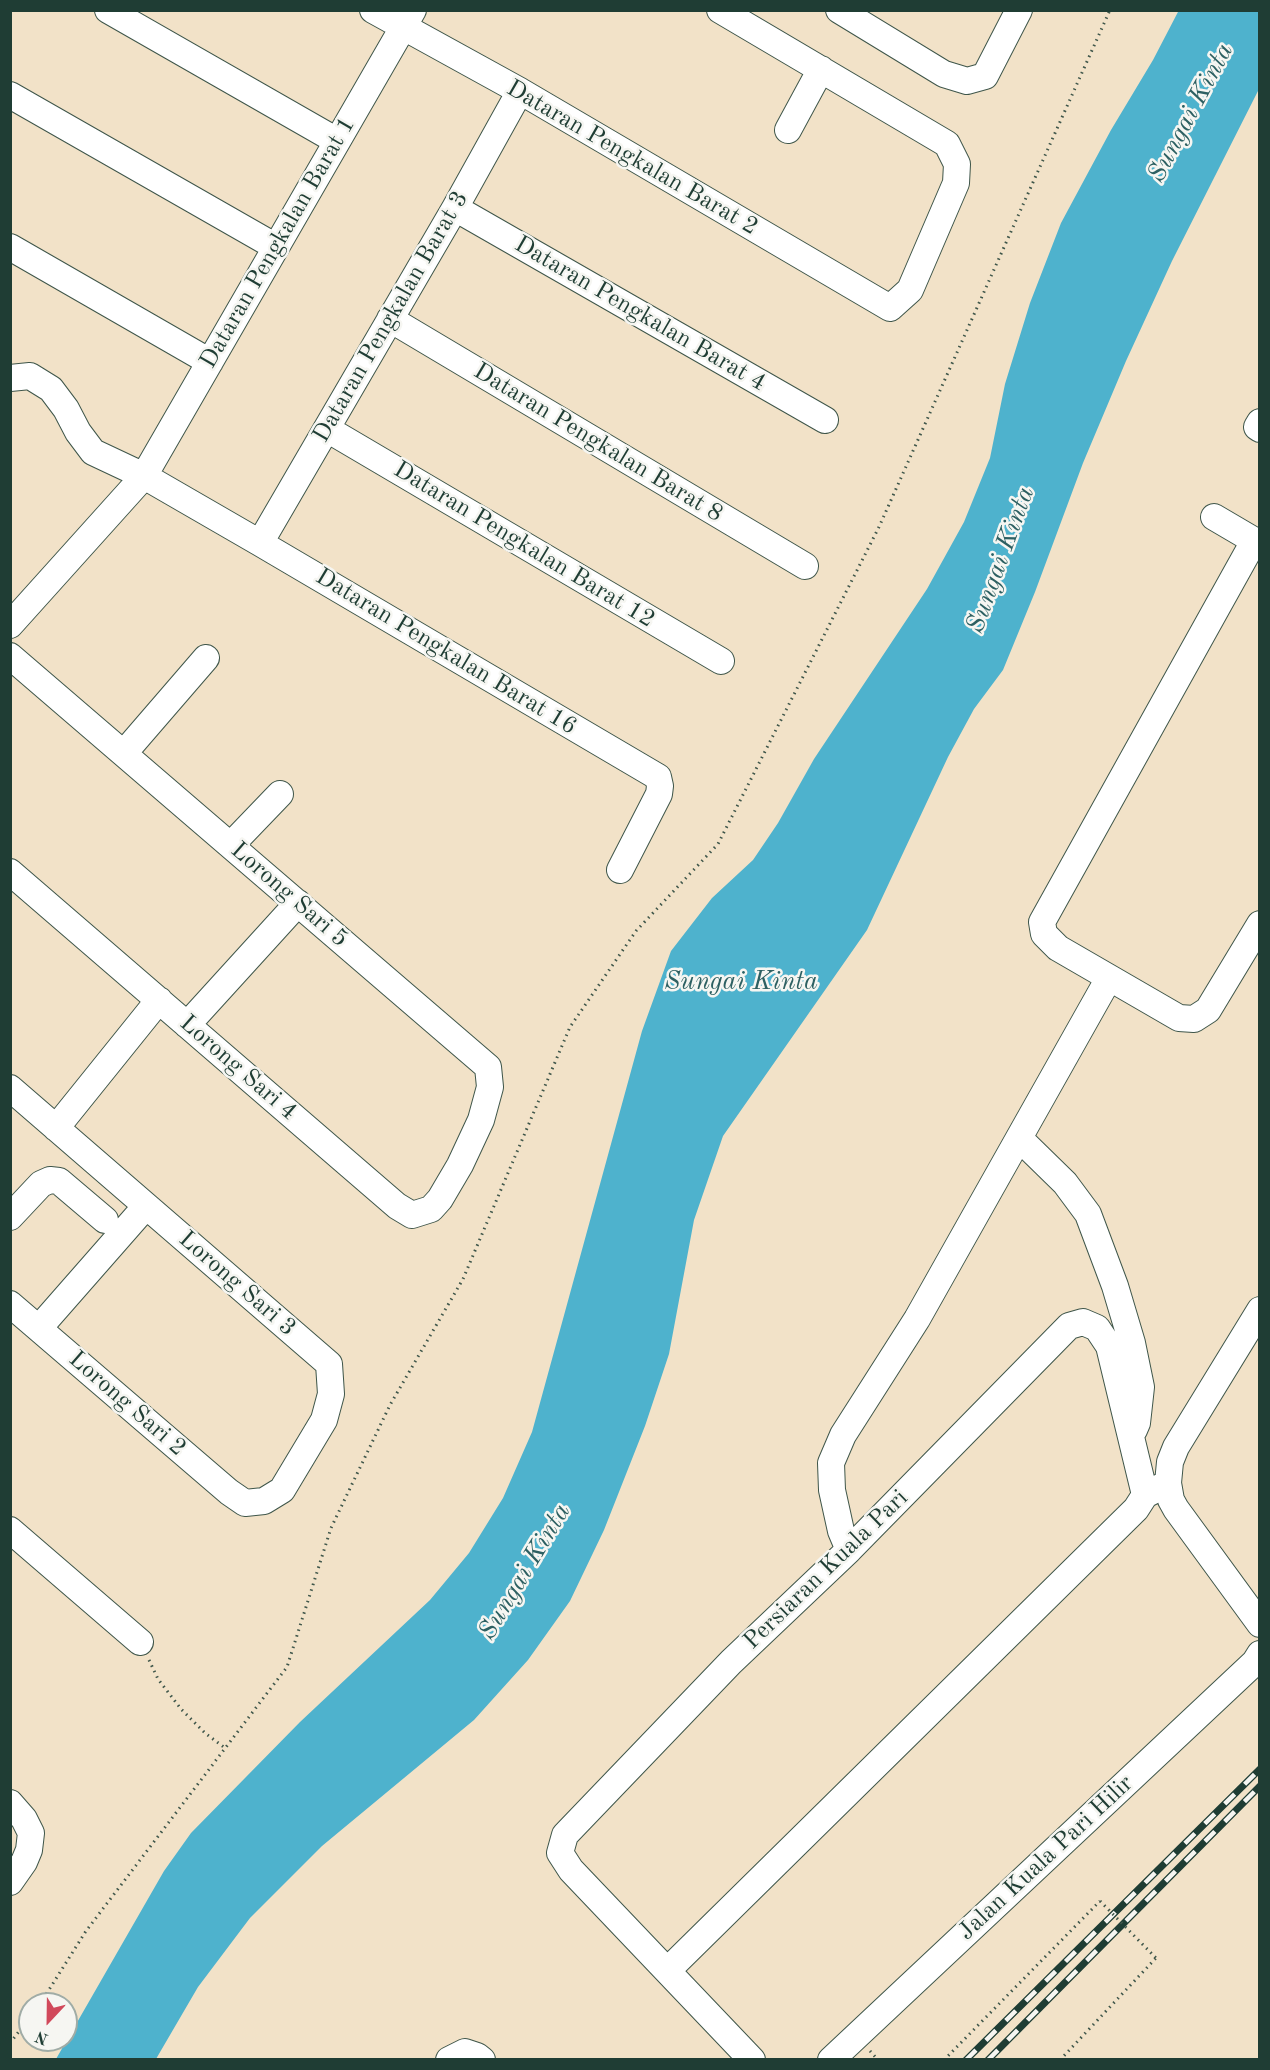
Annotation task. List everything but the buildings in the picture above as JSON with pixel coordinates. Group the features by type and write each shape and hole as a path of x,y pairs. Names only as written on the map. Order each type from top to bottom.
{"street":[{"path":"108,10 337,141"},
{"name":"Dataran Pengkalan Barat 2","path":"373,10 408,19 520,91 890,308 910,290 956,183 957,164 947,144 821,69"},
{"path":"720,10 821,69 788,130"},
{"path":"839,10 944,74 967,81 985,76 1019,10"},
{"name":"Dataran Pengkalan Barat 1","path":"10,625 144,476 408,19"},
{"name":"Dataran Pengkalan Barat 3","path":"260,543 455,208 520,91"},
{"path":"10,95 276,247"},
{"name":"Dataran Pengkalan Barat 4","path":"455,208 825,420"},
{"path":"10,247 210,362"},
{"name":"Dataran Pengkalan Barat 8","path":"390,319 805,566"},
{"name":"Dataran Pengkalan Barat 16","path":"10,378 30,376 51,389 93,452 144,476 658,777 659,794 620,870"},
{"path":"1260,422 1257,427 1260,429"},
{"name":"Dataran Pengkalan Barat 12","path":"327,429 721,661"},
{"path":"1214,517 1257,542 1042,922 1044,934 1058,948 1179,1018 1194,1018 1208,1010 1260,924"},
{"name":"Lorong Sari 5","path":"10,656 488,1067 490,1087 481,1120 460,1165"},
{"path":"124,753 206,658"},
{"path":"231,845 280,794"},
{"name":"Lorong Sari 4","path":"10,872 397,1206 412,1215 430,1209 460,1165"},
{"path":"187,1025 298,903"},
{"path":"849,1550 841,1531 832,1490 831,1463 843,1435 917,1319 1109,978"},
{"path":"56,1128 159,1000"},
{"name":"Lorong Sari 3","path":"10,1088 329,1364 331,1394 324,1420 282,1490 264,1501 245,1503"},
{"path":"1020,1139 1065,1183 1088,1214 1115,1286 1141,1387 1136,1429 1130,1432"},
{"path":"10,1217 41,1184 50,1180 59,1181 105,1220"},
{"path":"39,1328 146,1206"},
{"name":"Lorong Sari 2","path":"12,1310 39,1328 229,1492 245,1503"},
{"path":"1260,1310 1176,1448 1170,1462 1168,1483 1171,1500 1176,1509 1260,1624"},
{"name":"Persiaran Kuala Pari","path":"752,2060 571,1870 561,1853 565,1835 731,1662 849,1550 1069,1326 1083,1322 1097,1328 1109,1346 1145,1495"},
{"path":"668,1970 1136,1509 1145,1495 1168,1483"},
{"path":"10,1530 140,1642"},
{"name":"Jalan Kuala Pari Hilir","path":"831,2060 1246,1670 1260,1654"},
{"path":"10,1803 24,1819 32,1833 29,1850 17,1872"},
{"path":"449,2060 465,2052 482,2060"}],"path":[{"path":"48,1992 86,1931 287,1667 331,1528 390,1405 463,1279 570,1027 636,931 718,844 879,527 1110,10"},
{"path":"140,1642 158,1679 181,1709 205,1733 225,1748"},
{"path":"944,2060 1100,1901 1156,1958 1060,2060"}],"water":[{"name":"Sungai Kinta","path":"1179,10 1259,11 1259,89 1172,261 1126,361 1083,463 1003,670 974,709 948,757 867,930 723,1136 694,1220 669,1354 645,1426 604,1530 570,1601 528,1660 474,1720 322,1846 250,1918 198,1987 156,2059 56,2059 60,2052 78,2052 78,2021 164,1871 191,1833 300,1722 430,1600 469,1553 503,1498 532,1432 642,1031 671,951 712,898 753,860 778,823 814,759 927,589 964,522 990,458 1005,384 1030,303 1061,223 1111,130 1153,60"}],"railway":[{"path":"966,2060 1260,1769"},
{"path":"988,2060 1260,1786"}]}
